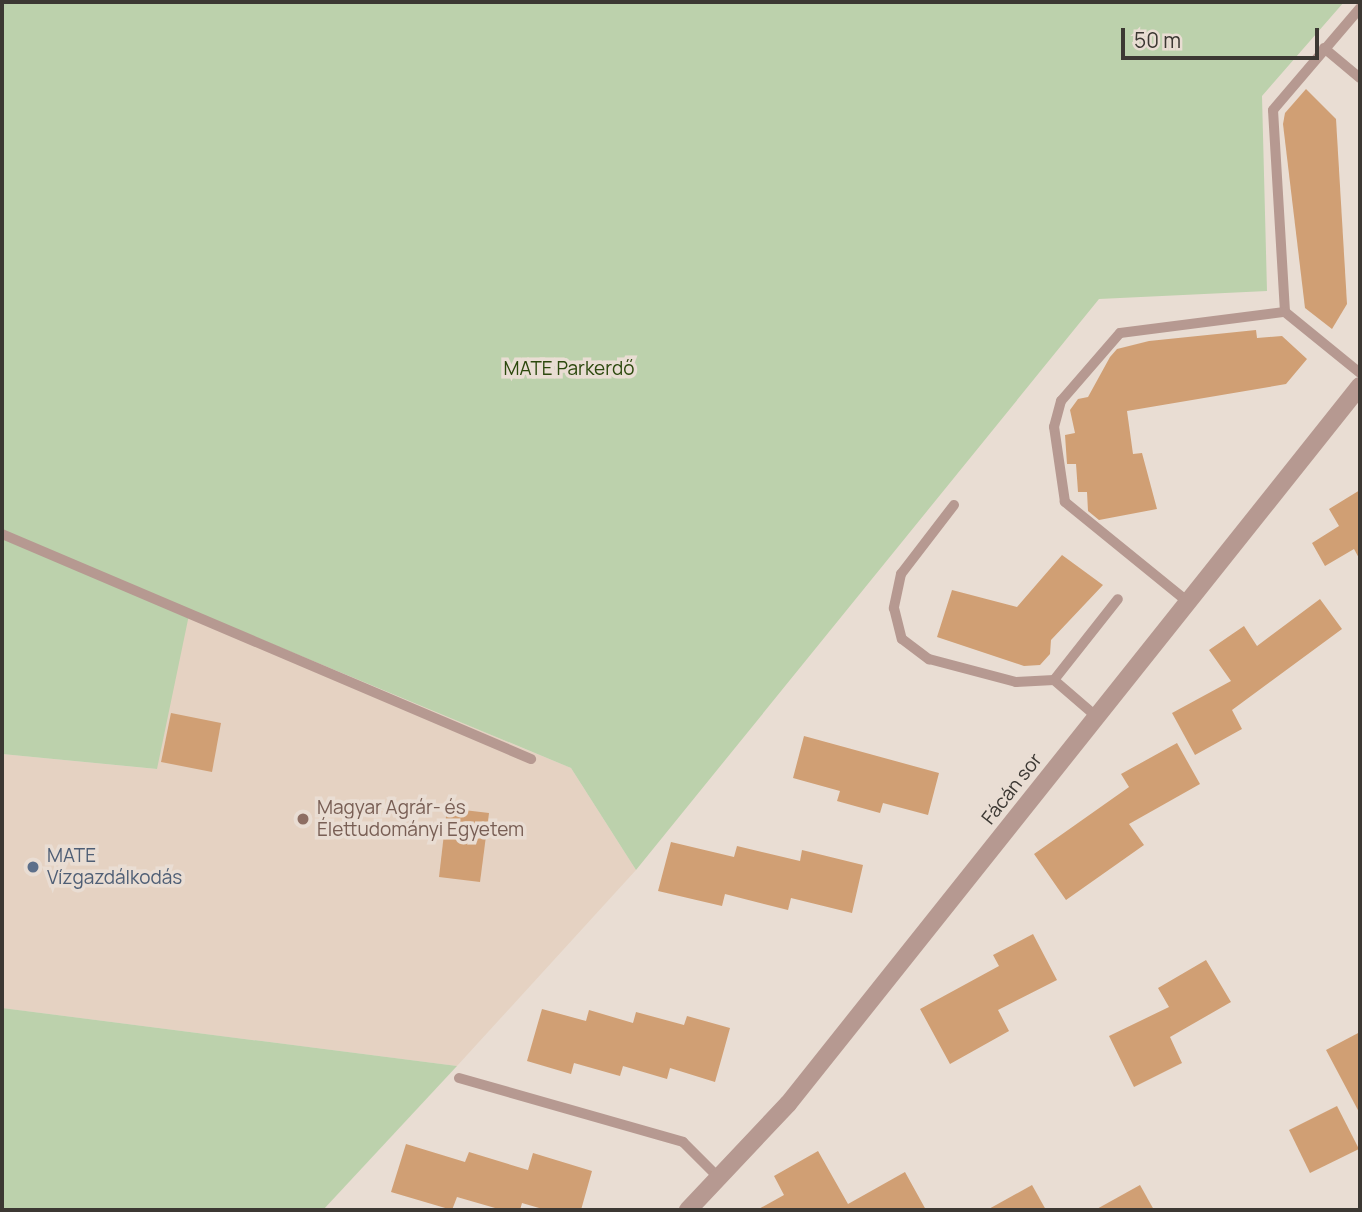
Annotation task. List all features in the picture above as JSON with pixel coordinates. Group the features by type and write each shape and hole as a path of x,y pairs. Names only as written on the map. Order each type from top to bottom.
{"street":[{"name":"Fácán sor","path":"688,1210 788,1104 1360,386"}],"lane":[{"path":"1285,312 1273,110 1360,8"},
{"path":"1324,48 1360,78"},
{"path":"1188,602 1065,502 1055,413 1120,333 1285,312 1360,373"},
{"path":"954,505 901,574 894,608 902,639 929,659 1016,682 1054,680 1097,717"},
{"path":"2,534 531,759"},
{"path":"1054,680 1118,599"},
{"path":"459,1078 683,1142 720,1179"}],"shaded area":[{"name":"Magyar Agrár- és Élettudományi Egyetem","path":"189,610 571,768 636,870 457,1066 2,1008 2,754 156,769"}],"green space":[{"name":"MATE Parkerdő","path":"2,2 1344,2 1262,96 1267,291 1099,299 636,870 571,768 190,610 157,769 2,754"},
{"path":"2,1008 457,1066 323,1210 2,1210"}],"building":[{"path":"1306,89 1336,119 1347,304 1332,329 1305,308 1283,124 1285,113"},
{"path":"1256,330 1257,338 1282,336 1307,359 1286,384 1127,411 1133,454 1142,453 1157,509 1099,520 1088,511 1087,492 1078,492 1076,464 1067,464 1065,435 1075,433 1070,410 1078,399 1088,397 1117,349 1149,341"},
{"path":"1360,490 1360,560 1354,549 1325,566 1312,543 1339,526 1329,509"},
{"path":"1062,555 1103,585 1051,640 1050,654 1040,665 1024,666 937,637 952,590 1017,607"},
{"path":"1320,599 1342,629 1232,710 1242,729 1195,755 1172,713 1231,681 1209,650 1244,626 1257,646"},
{"path":"171,713 221,723 212,772 161,762"},
{"path":"804,736 939,773 928,815 883,803 880,813 837,801 840,791 793,778"},
{"path":"1177,743 1200,784 1129,824 1144,845 1066,900 1034,854 1129,787 1121,774"},
{"path":"447,808 489,813 480,882 439,877"},
{"path":"671,842 734,857 737,846 800,861 802,850 863,865 852,913 791,898 788,910 725,894 722,906 658,891"},
{"path":"1033,934 1057,980 998,1010 1009,1031 950,1064 920,1009 999,966 993,955"},
{"path":"1206,960 1231,1002 1170,1037 1182,1063 1134,1087 1109,1036 1169,1007 1158,988"},
{"path":"542,1009 586,1021 589,1010 633,1023 636,1012 684,1025 687,1016 730,1028 715,1082 670,1068 667,1079 623,1066 620,1076 574,1063 571,1074 527,1061"},
{"path":"1360,1032 1360,1114 1326,1050"},
{"path":"1337,1106 1359,1149 1310,1173 1289,1130"},
{"path":"406,1144 465,1162 469,1152 528,1170 533,1153 592,1171 581,1210 546,1210 522,1203 520,1210 502,1210 457,1197 452,1210 391,1192"},
{"path":"818,1151 848,1204 905,1172 926,1210 757,1210 784,1195 774,1176"},
{"path":"1032,1185 1046,1210 987,1210"},
{"path":"1140,1185 1154,1210 1095,1210"}],"place":[{"name":"Magyar Agrár- és Élettudományi Egyetem","path":"303,819"},
{"name":"MATE Vízgazdálkodás","path":"33,867"}]}
